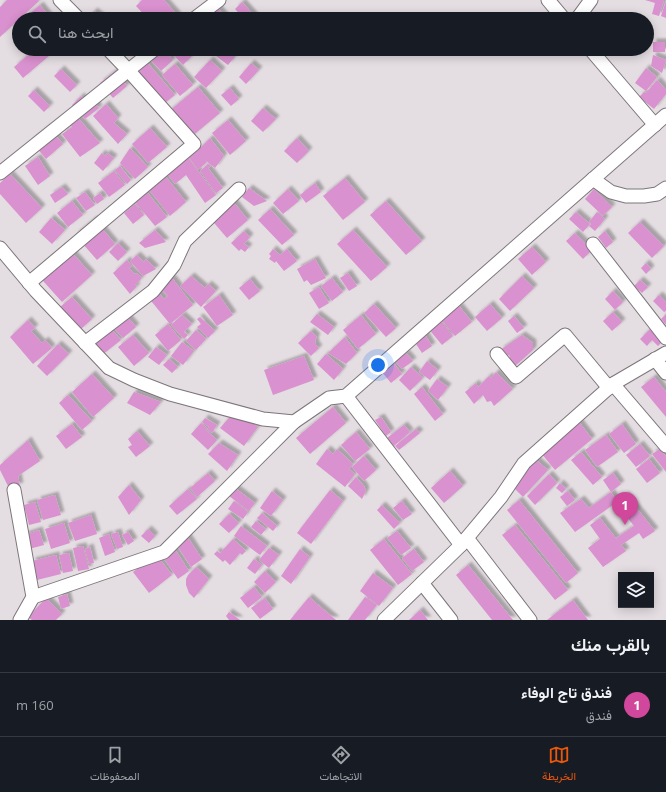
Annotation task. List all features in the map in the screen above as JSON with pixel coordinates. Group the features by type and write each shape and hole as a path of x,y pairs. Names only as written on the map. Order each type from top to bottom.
{"street":[{"path":"60,0 72,12"},
{"path":"203,12 219,0"},
{"path":"548,0 558,12"},
{"path":"582,12 591,0"},
{"path":"29,283 194,144 115,56"},
{"path":"0,173 146,56"},
{"path":"596,56 654,125"},
{"path":"20,620 34,597 164,552 294,422 329,398 346,396 666,115"},
{"path":"593,179 611,192 626,196 657,194 666,188"},
{"path":"85,343 153,291 174,265 185,241 239,189"},
{"path":"593,244 666,338"},
{"path":"0,248 29,283 110,368 134,380 170,394 263,419 294,422"},
{"path":"497,354 516,377 565,336 666,446"},
{"path":"384,620 464,541 501,497 524,463 611,386 660,356 666,373"},
{"path":"346,396 530,620"},
{"path":"14,490 34,597"},
{"path":"422,583 451,620"}],"building":[{"path":"7,0 39,1 27,12 12,12 12,26 0,37 0,7"},
{"path":"142,0 164,0 174,12 142,12 136,6"},
{"path":"645,0 664,0 659,16 654,15 654,12 653,12 655,3"},
{"path":"666,1 666,18 661,16"},
{"path":"242,2 251,12 238,12 235,9"},
{"path":"40,5 46,12 31,12"},
{"path":"217,7 221,12 212,12"},
{"path":"654,42 665,42 665,52 654,52"},
{"path":"654,55 666,60 662,73 651,66"},
{"path":"27,56 49,56 23,78 14,67"},
{"path":"142,56 175,95 160,107 126,67"},
{"path":"147,56 169,56 173,60 161,71"},
{"path":"175,56 192,56 183,65"},
{"path":"216,56 236,56 228,65"},
{"path":"210,60 222,71 206,88 194,77"},
{"path":"251,63 259,70 246,84 239,77"},
{"path":"175,64 193,85 180,96 162,75"},
{"path":"646,68 657,77 646,91 635,83"},
{"path":"61,69 77,85 70,92 54,76"},
{"path":"115,71 127,86 113,98 100,83"},
{"path":"657,80 666,90 666,94 654,109 639,97 644,92 646,93"},
{"path":"198,87 220,113 190,138 168,112"},
{"path":"230,88 239,99 231,106 221,95"},
{"path":"34,90 50,106 44,112 28,96"},
{"path":"81,96 86,102 90,98 99,108 85,119 72,105"},
{"path":"106,104 118,118 114,123 127,134 118,144 93,116"},
{"path":"263,108 276,119 263,132 251,121"},
{"path":"72,111 100,143 80,157 62,134 72,127 64,117"},
{"path":"228,120 246,141 230,155 212,133"},
{"path":"48,127 63,144 46,159 31,141"},
{"path":"150,128 167,147 148,163 132,144"},
{"path":"210,138 224,156 215,168 205,160 207,162 198,170 184,150 188,146 196,152"},
{"path":"297,138 309,151 297,163 284,151"},
{"path":"130,148 148,167 135,179 120,163"},
{"path":"183,151 216,195 205,203 186,175 175,184 162,167"},
{"path":"102,153 105,156 107,153 114,158 103,171 94,163"},
{"path":"38,157 50,176 38,185 25,166"},
{"path":"208,164 211,166 208,168 223,188 216,193 200,171"},
{"path":"120,166 131,180 127,184 115,170"},
{"path":"114,171 125,185 109,197 98,183"},
{"path":"162,172 186,202 170,216 145,185"},
{"path":"10,174 42,208 26,223 0,194 0,183"},
{"path":"345,178 365,202 343,220 323,196"},
{"path":"315,183 321,192 306,203 300,195"},
{"path":"62,187 68,194 55,203 50,195"},
{"path":"143,187 167,217 155,226 131,197"},
{"path":"249,188 267,201 254,206 242,197"},
{"path":"288,189 299,201 283,214 273,203"},
{"path":"594,189 612,207 603,216 585,199"},
{"path":"85,192 95,205 86,211 76,198"},
{"path":"100,193 104,199 97,204 93,198"},
{"path":"231,199 248,220 227,238 209,217"},
{"path":"72,201 83,215 68,227 57,213"},
{"path":"386,201 422,241 406,255 370,215"},
{"path":"135,204 144,215 133,224 124,213"},
{"path":"270,209 294,235 282,245 258,220"},
{"path":"576,212 590,224 583,232 569,219"},
{"path":"597,212 605,219 595,231 589,226 591,224 589,222"},
{"path":"51,218 65,230 52,244 39,232"},
{"path":"94,219 115,244 97,260 75,235"},
{"path":"640,222 664,246 652,258 628,233"},
{"path":"155,230 166,242 145,248 139,243"},
{"path":"353,230 387,267 371,281 337,244"},
{"path":"244,231 250,237 244,244 249,247 245,252 241,249 239,251 231,243"},
{"path":"605,231 613,242 606,248 598,237"},
{"path":"575,233 592,250 583,259 566,241"},
{"path":"118,243 127,252 118,261 109,252"},
{"path":"65,245 92,275 62,302 35,272"},
{"path":"532,247 546,262 532,275 518,259"},
{"path":"273,249 280,255 287,249 297,261 284,271 276,261 275,263 269,259 271,256 269,254"},
{"path":"137,255 144,262 146,259 156,269 143,276 130,261"},
{"path":"315,259 326,278 311,285 307,280 304,282 297,269"},
{"path":"127,260 132,266 129,268 142,278 135,285 137,286 130,294 113,273"},
{"path":"646,263 651,269 646,274 641,268"},
{"path":"348,273 357,286 349,291 340,278"},
{"path":"191,276 205,288 208,284 216,291 201,307 180,286"},
{"path":"522,276 534,288 510,311 499,299"},
{"path":"172,278 193,305 170,324 147,296 156,290 164,299 168,296 159,287"},
{"path":"332,278 343,292 332,301 321,286"},
{"path":"250,279 260,291 249,300 239,288"},
{"path":"640,280 648,287 642,293 634,286"},
{"path":"319,287 329,303 319,309 309,293"},
{"path":"613,291 623,302 615,310 605,299"},
{"path":"219,295 233,315 217,326 203,307"},
{"path":"659,295 666,302 666,311 664,312 653,301"},
{"path":"72,297 92,319 80,330 60,307"},
{"path":"374,304 396,328 386,337 364,313"},
{"path":"490,304 502,318 487,331 475,317"},
{"path":"459,306 472,322 455,336 442,320"},
{"path":"613,312 622,322 612,331 603,321"},
{"path":"125,314 136,327 123,338 112,326"},
{"path":"317,314 334,327 328,335 310,322"},
{"path":"666,314 666,325 661,319"},
{"path":"182,315 192,324 184,332 188,335 184,339 171,325"},
{"path":"361,315 376,334 358,349 343,330"},
{"path":"514,316 524,328 517,333 508,321"},
{"path":"200,317 215,331 208,338 197,327 201,324 197,319"},
{"path":"438,317 453,336 442,345 427,327"},
{"path":"28,320 35,328 31,331 42,343 45,340 52,348 33,364 10,337"},
{"path":"106,323 121,340 102,355 88,339"},
{"path":"168,324 181,340 168,351 155,335"},
{"path":"650,329 663,341 658,346 652,340 647,346 640,339"},
{"path":"196,330 206,339 196,350 186,341"},
{"path":"311,331 317,337 315,340 316,345 319,348 311,356 298,343"},
{"path":"424,333 432,346 422,353 414,341"},
{"path":"133,335 149,353 134,366 118,347"},
{"path":"522,335 533,343 533,350 514,367 508,360 510,358 509,355 506,357 500,350"},
{"path":"345,337 357,353 346,364 328,353"},
{"path":"182,342 194,351 183,365 171,356"},
{"path":"58,344 69,354 47,376 37,366"},
{"path":"156,347 167,355 159,365 148,357"},
{"path":"406,353 413,361 402,369 395,361"},
{"path":"326,354 343,369 334,380 317,364"},
{"path":"304,356 314,380 273,395 264,370"},
{"path":"169,359 178,367 172,373 163,365"},
{"path":"427,361 438,370 430,380 419,372"},
{"path":"393,362 402,374 391,383 381,371"},
{"path":"411,367 423,378 410,391 399,380"},
{"path":"496,372 513,389 494,406 491,401 487,402 483,395 474,404 465,392 476,383 478,387 489,376 491,378"},
{"path":"92,374 114,398 93,417 72,392"},
{"path":"654,377 666,392 666,417 641,387"},
{"path":"437,379 448,387 438,400 428,391"},
{"path":"422,387 443,414 435,421 414,394"},
{"path":"134,392 161,402 150,415 127,403"},
{"path":"68,395 92,421 82,430 59,403"},
{"path":"333,407 346,423 310,454 296,438"},
{"path":"234,412 258,427 244,446 220,428"},
{"path":"381,417 391,432 386,436 375,420"},
{"path":"205,418 217,425 212,433 207,429 209,427 202,422"},
{"path":"579,422 592,439 555,470 541,453"},
{"path":"201,423 217,440 208,450 191,434"},
{"path":"72,424 82,437 66,449 56,436"},
{"path":"622,424 636,444 624,453 609,434"},
{"path":"404,425 410,432 394,446 387,438"},
{"path":"416,429 420,433 399,450 395,446"},
{"path":"137,431 150,446 136,457 128,447 132,445 128,439"},
{"path":"356,432 370,449 355,461 341,445"},
{"path":"606,435 618,452 597,467 585,450"},
{"path":"28,440 40,461 18,476 20,486 9,488 0,470 0,465"},
{"path":"219,443 238,455 227,471 208,454"},
{"path":"640,444 650,456 636,467 626,455"},
{"path":"327,449 333,454 337,449 353,464 349,469 355,474 345,487 316,464"},
{"path":"660,449 666,457 666,472 652,454"},
{"path":"581,452 602,477 593,485 571,460"},
{"path":"364,456 376,470 364,481 352,467"},
{"path":"649,459 660,473 647,483 636,469"},
{"path":"536,460 548,470 523,497 512,486"},
{"path":"450,471 463,486 444,503 431,488"},
{"path":"208,473 215,481 197,497 190,488"},
{"path":"613,473 621,484 611,492 603,480"},
{"path":"549,474 557,483 535,505 527,496"},
{"path":"356,477 364,486 366,491 362,499 348,486"},
{"path":"560,483 566,489 562,493 556,488"},
{"path":"129,485 141,500 129,515 118,497"},
{"path":"235,488 255,503 249,511 229,496"},
{"path":"188,489 197,499 177,515 169,506"},
{"path":"330,490 343,501 311,544 297,533"},
{"path":"272,491 283,500 271,516 260,508"},
{"path":"568,491 575,500 567,506 560,497"},
{"path":"611,492 617,502 575,532 560,513 581,499 589,508"},
{"path":"55,495 61,515 43,520 37,500"},
{"path":"626,495 655,531 643,539 639,533 621,545 616,538 634,526 618,506 617,501"},
{"path":"519,500 578,573 566,583 507,510"},
{"path":"234,501 248,512 243,519 228,509"},
{"path":"402,501 412,514 403,520 393,508"},
{"path":"35,502 41,522 29,525 24,505"},
{"path":"382,505 400,523 394,529 377,510"},
{"path":"262,513 277,526 273,531 257,518"},
{"path":"229,514 239,523 229,533 219,524"},
{"path":"91,515 97,534 75,541 68,523"},
{"path":"600,518 626,551 603,567 588,548 600,539 590,525"},
{"path":"256,521 266,529 261,535 251,527"},
{"path":"64,523 70,543 51,549 45,529"},
{"path":"515,525 568,590 555,600 502,535"},
{"path":"241,526 267,546 260,555 234,536"},
{"path":"148,529 155,536 149,543 141,536"},
{"path":"39,530 44,545 29,549 24,535"},
{"path":"397,531 411,548 401,555 387,538"},
{"path":"118,532 123,547 117,549 111,534"},
{"path":"128,532 134,541 128,545 122,535"},
{"path":"185,533 202,559 191,567 174,541"},
{"path":"109,534 115,552 105,556 99,538"},
{"path":"233,539 246,551 242,555 240,553 230,565 225,560 223,562 214,554 217,551 220,553"},
{"path":"384,539 412,574 398,585 370,550"},
{"path":"83,546 89,569 78,571 73,548"},
{"path":"90,547 94,563 89,564 85,549"},
{"path":"174,548 189,571 178,579 162,556"},
{"path":"269,548 279,555 269,568 259,560"},
{"path":"300,549 310,557 291,584 281,576"},
{"path":"414,549 424,562 412,571 402,558"},
{"path":"69,553 73,571 63,573 59,555"},
{"path":"156,554 172,575 149,593 133,572"},
{"path":"56,555 61,574 37,580 32,561"},
{"path":"254,559 262,565 255,574 247,568"},
{"path":"468,565 513,620 492,620 456,575"},
{"path":"196,567 209,579 194,598 189,593 186,585 186,579"},
{"path":"265,571 276,582 265,593 254,582"},
{"path":"373,573 393,588 379,606 360,591"},
{"path":"254,587 262,597 248,608 240,598"},
{"path":"67,594 70,606 61,609 58,597"},
{"path":"309,597 336,620 290,620"},
{"path":"365,597 377,605 365,620 348,620"},
{"path":"46,598 62,614 56,620 32,620 28,617"},
{"path":"265,598 273,609 260,619 251,608"},
{"path":"573,600 588,620 547,620"},
{"path":"420,610 428,620 409,620"},
{"path":"229,612 240,620 229,620 226,616"}],"place":[{"name":"فندق تاج الوفاء","path":"625,525"}]}
